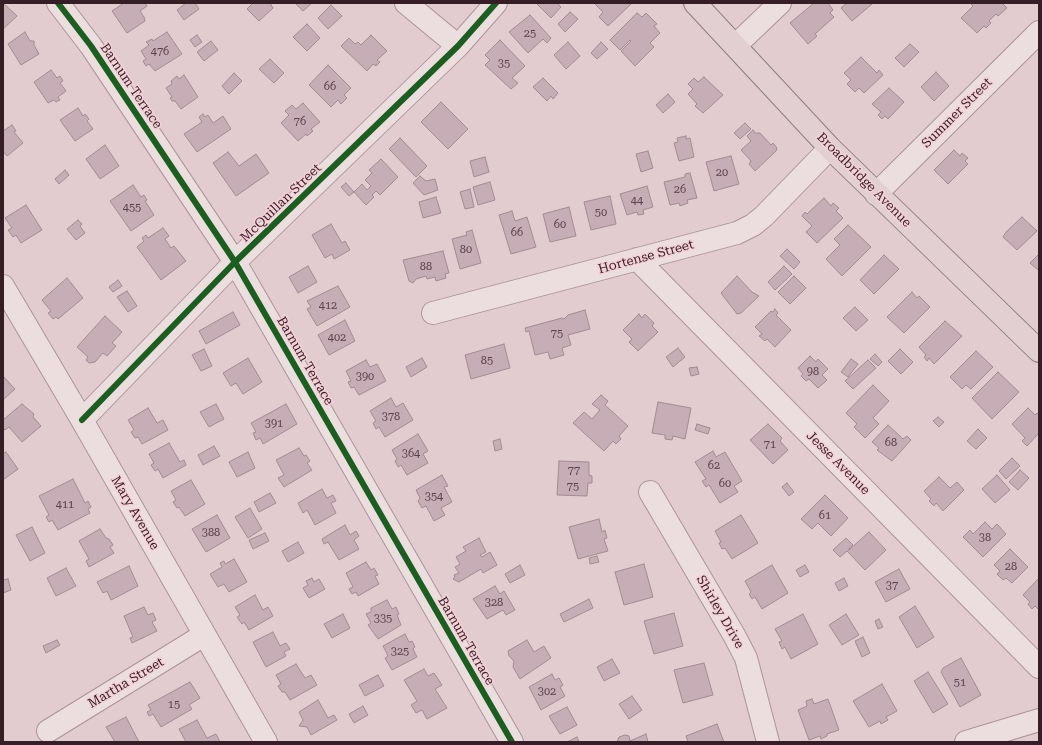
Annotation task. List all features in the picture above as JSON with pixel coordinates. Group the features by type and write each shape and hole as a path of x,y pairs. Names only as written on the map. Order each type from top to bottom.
{"main road":[{"name":"Broadbridge Avenue","path":"695,3 736,45 830,148 1039,351"}],"street":[{"name":"Barnum Terrace","path":"58,3 91,46 235,262 512,742"},
{"path":"406,3 458,46"},
{"name":"McQuillan Street","path":"82,420 235,262 458,46 496,3"},
{"path":"736,45 780,3"},
{"name":"Summer Street","path":"876,194 1039,32"},
{"name":"Hortense Street","path":"433,313 737,233 753,226 830,148"},
{"name":"Jesse Avenue","path":"637,259 1039,667"},
{"name":"Mary Avenue","path":"3,286 82,420 266,742"},
{"name":"Shirley Drive","path":"650,492 746,658 768,742"},
{"name":"Martha Street","path":"48,731 204,635"},
{"path":"966,742 1039,720"}],"building":[{"path":"3,3 17,16 3,29"},
{"path":"124,3 145,3 147,6 140,11 145,21 127,33 112,11"},
{"path":"186,3 195,3 199,9 184,20 177,10"},
{"path":"253,3 270,3 273,8 259,21 247,9"},
{"path":"295,3 312,3 303,11"},
{"path":"557,3 561,7 551,18 537,4"},
{"path":"594,3 632,3 608,26 599,17 603,12"},
{"path":"814,3 828,3 833,10 830,13 834,17 815,34 817,36 808,44 790,23"},
{"path":"847,3 872,4 852,21 841,8"},
{"path":"970,3 1002,3 1007,8 998,16 996,14 989,21 991,23 986,28 984,26 977,33 961,18 973,6"},
{"path":"331,5 342,16 328,29 318,18"},
{"path":"570,12 578,19 565,32 558,24"},
{"path":"637,13 642,17 646,13 657,24 654,26 660,33 650,43 654,47 635,66 621,51 631,41 630,40 620,50 610,40"},
{"path":"530,15 551,38 547,43 543,39 528,53 509,32"},
{"path":"307,24 320,38 307,51 293,37"},
{"path":"25,32 30,41 34,41 34,45 39,54 21,65 8,44"},
{"path":"167,32 182,54 155,71 149,64 146,66 143,61 146,59 141,51 149,45 146,42 152,39 153,41"},
{"path":"197,35 202,42 195,47 190,40"},
{"path":"371,35 387,51 377,60 380,62 376,66 373,64 367,71 341,46 349,38 355,44 358,42 361,45"},
{"path":"500,40 525,66 512,78 518,83 511,89 485,65 490,60 485,55"},
{"path":"211,41 218,50 204,61 197,52"},
{"path":"568,42 580,56 566,69 554,55"},
{"path":"601,42 608,49 597,59 591,53"},
{"path":"910,44 919,52 904,67 895,58"},
{"path":"861,57 877,73 879,70 883,75 864,93 859,88 855,92 847,84 851,80 844,73"},
{"path":"270,59 284,73 274,83 259,69"},
{"path":"328,65 351,88 344,95 347,98 341,104 338,100 331,107 309,85"},
{"path":"51,70 57,78 60,76 63,81 60,83 66,91 58,97 60,100 56,102 54,100 48,103 34,82"},
{"path":"936,72 949,86 934,101 921,87"},
{"path":"234,73 242,81 229,94 222,86"},
{"path":"184,75 198,97 181,109 175,101 172,101 170,98 172,97 166,88 172,84 171,81 177,76 179,79"},
{"path":"704,77 723,95 703,113 695,106 697,104 688,94 693,89 688,84 694,78 698,82"},
{"path":"543,78 558,93 553,99 551,96 547,101 533,87"},
{"path":"889,88 904,102 888,119 885,116 882,119 878,115 881,112 872,104"},
{"path":"668,94 675,102 663,113 656,105"},
{"path":"441,102 468,129 448,149 421,122"},
{"path":"303,103 320,122 311,129 313,131 307,136 306,134 298,141 281,123 289,115 285,111 292,105 296,109"},
{"path":"78,108 83,116 85,114 89,119 87,121 93,129 75,141 60,120"},
{"path":"203,114 205,117 208,115 213,123 223,116 231,129 197,152 184,134 202,122 199,117"},
{"path":"745,123 751,129 740,139 734,133"},
{"path":"12,125 16,131 14,132 23,143 7,156 3,151 3,131"},
{"path":"753,130 755,133 760,133 771,145 773,143 777,148 776,151 755,171 749,164 751,161 741,150 751,141 747,136"},
{"path":"686,136 686,139 690,138 694,157 679,161 674,143 678,142 677,138"},
{"path":"400,138 427,166 416,177 389,149"},
{"path":"105,145 119,166 100,179 86,159"},
{"path":"954,150 960,156 962,153 968,158 965,161 968,164 948,184 934,170"},
{"path":"648,151 653,168 641,172 636,154"},
{"path":"228,152 239,166 256,154 269,173 236,196 213,163"},
{"path":"731,156 739,184 714,191 706,162"},
{"path":"485,157 489,172 474,177 470,161"},
{"path":"381,159 398,177 380,195 376,191 372,195 374,197 366,205 354,192 362,184 367,190 371,186 365,180 372,173 369,170"},
{"path":"65,170 69,175 59,184 55,179"},
{"path":"690,173 697,198 687,200 688,203 680,206 679,203 670,205 664,182 685,177 685,174"},
{"path":"420,176 426,181 435,179 438,190 424,195 413,183"},
{"path":"490,182 495,200 478,205 473,187"},
{"path":"346,183 354,192 349,196 341,187"},
{"path":"133,185 141,197 144,195 147,200 145,201 154,215 131,231 110,201"},
{"path":"647,186 653,207 643,210 644,214 638,215 637,212 627,215 620,194"},
{"path":"470,189 474,207 465,209 460,192"},
{"path":"610,196 616,224 591,230 584,202"},
{"path":"436,197 441,213 423,218 419,202"},
{"path":"824,198 831,206 833,203 839,208 836,211 843,218 817,243 806,232 812,226 802,216 805,212 807,214"},
{"path":"26,205 42,230 21,243 16,235 13,237 8,230 12,228 5,218"},
{"path":"569,207 576,236 550,242 543,214"},
{"path":"512,211 515,221 527,217 536,247 511,254 499,215"},
{"path":"1022,217 1037,231 1017,250 1003,237 1006,232"},
{"path":"78,220 82,224 80,226 85,233 76,240 67,229"},
{"path":"331,224 342,243 345,241 350,250 334,259 332,254 325,258 312,235"},
{"path":"848,225 871,247 842,276 826,259 840,245 834,239"},
{"path":"163,228 169,236 165,239 171,248 174,246 186,261 161,280 137,247 144,241 142,238 146,235 148,238"},
{"path":"472,230 481,263 460,269 452,239 467,235 466,232"},
{"path":"787,249 800,262 794,269 780,256"},
{"path":"443,251 449,273 445,274 446,278 436,281 435,277 427,279 426,276 416,279 413,283 409,281 403,260"},
{"path":"1039,254 1039,269 1038,270 1030,263"},
{"path":"884,255 899,269 874,294 860,280"},
{"path":"308,266 317,282 298,293 289,277"},
{"path":"784,266 792,274 775,290 768,282"},
{"path":"737,276 752,292 759,296 741,313 737,314 721,293"},
{"path":"794,276 806,288 790,304 778,292"},
{"path":"67,278 83,298 58,319 56,317 53,319 48,313 51,311 42,300"},
{"path":"118,280 122,286 113,292 109,287"},
{"path":"338,286 350,307 317,326 307,309 311,307 307,301"},
{"path":"127,291 137,306 128,312 117,297"},
{"path":"912,292 917,298 919,296 930,307 904,333 887,317"},
{"path":"855,307 868,320 856,331 843,318"},
{"path":"775,309 778,313 776,315 791,330 775,347 767,339 765,341 759,336 762,334 755,327"},
{"path":"585,310 590,329 568,335 571,345 562,348 564,355 550,359 548,352 535,355 529,331 526,332 525,328 562,318 564,319 568,315"},
{"path":"233,312 240,325 206,344 199,331"},
{"path":"639,314 642,318 645,314 654,323 652,326 658,332 638,351 629,342 632,339 623,330"},
{"path":"105,316 122,332 112,343 116,346 107,356 103,353 95,362 89,363 86,360 88,357 77,347"},
{"path":"345,320 355,341 329,355 318,335"},
{"path":"945,321 962,336 934,364 929,358 927,361 924,357 926,355 919,347"},
{"path":"504,344 510,368 471,379 465,355"},
{"path":"678,348 685,357 673,367 666,357"},
{"path":"204,349 212,366 201,371 192,355"},
{"path":"900,349 913,362 901,374 888,361"},
{"path":"976,351 993,367 971,389 966,385 962,389 950,377"},
{"path":"875,354 882,362 878,366 870,359"},
{"path":"810,356 816,362 818,359 828,369 822,375 827,380 818,388 809,379 806,381 801,376 803,374 798,368"},
{"path":"248,358 262,382 243,394 236,383 231,386 223,373"},
{"path":"422,358 427,367 411,377 406,367"},
{"path":"851,359 858,364 848,377 841,372"},
{"path":"366,360 370,367 377,364 386,381 359,395 354,387 351,388 348,382 351,381 346,371"},
{"path":"868,360 876,368 853,389 845,381"},
{"path":"697,367 699,374 691,376 689,368"},
{"path":"998,372 1019,392 992,419 972,398"},
{"path":"3,376 15,389 3,400"},
{"path":"873,385 889,401 873,418 879,424 865,438 854,427 857,424 846,413"},
{"path":"601,395 608,401 605,405 628,426 619,436 621,439 616,444 613,441 604,451 573,423 584,412 592,419 600,410 592,404"},
{"path":"391,398 396,407 403,403 413,420 385,437 379,427 376,429 373,423 376,421 370,411"},
{"path":"658,402 691,408 685,439 673,436 672,440 665,439 665,435 652,433"},
{"path":"22,404 34,414 33,417 41,426 22,442 9,427 5,430 3,428 3,420"},
{"path":"216,404 224,419 209,427 200,412"},
{"path":"286,404 297,424 263,444 260,438 256,440 253,433 256,432 251,423"},
{"path":"148,408 157,423 163,420 168,430 142,444 138,437 135,438 131,432 134,430 128,420"},
{"path":"1028,408 1035,415 1037,413 1039,415 1039,433 1027,446 1022,441 1025,438 1012,424"},
{"path":"938,417 944,422 939,427 933,421"},
{"path":"697,424 710,428 708,434 695,430"},
{"path":"768,424 782,438 780,441 788,450 773,464 750,440"},
{"path":"888,425 903,439 907,436 911,440 892,461 877,450 879,448 872,442"},
{"path":"978,429 987,438 976,449 967,441"},
{"path":"418,434 428,451 423,454 428,463 407,475 401,465 398,467 395,461 397,459 392,450"},
{"path":"500,439 502,449 495,451 493,441"},
{"path":"169,443 180,462 184,460 186,465 163,478 158,469 155,471 151,465 154,463 149,454"},
{"path":"214,446 220,456 203,465 198,455"},
{"path":"299,448 304,456 306,455 310,461 307,463 312,470 284,487 278,478 284,475 276,460"},
{"path":"713,451 716,457 725,452 742,481 734,486 738,492 720,503 709,485 706,487 702,481 706,479 695,462"},
{"path":"6,452 18,469 3,480 3,454"},
{"path":"248,452 255,468 237,477 229,462"},
{"path":"1012,458 1020,466 1006,479 999,471"},
{"path":"559,461 589,462 589,475 592,476 592,483 588,483 587,496 557,495"},
{"path":"1020,470 1029,478 1018,490 1009,482"},
{"path":"442,475 448,486 444,487 452,502 441,508 445,515 434,521 426,506 422,508 418,501 420,498 416,490"},
{"path":"997,475 1010,490 995,503 982,489"},
{"path":"939,477 950,488 957,482 964,490 943,511 936,503 934,506 929,501 931,499 924,491"},
{"path":"73,479 85,503 88,501 91,507 88,509 90,513 58,530 52,520 49,522 46,517 49,515 39,496"},
{"path":"191,480 205,504 185,516 179,507 177,508 173,502 176,500 171,491"},
{"path":"787,483 794,492 789,496 782,487"},
{"path":"322,489 327,498 333,495 336,501 331,503 336,513 315,525 307,510 303,513 298,503"},
{"path":"270,493 276,503 259,512 254,502"},
{"path":"825,495 848,518 831,536 818,523 812,529 801,519"},
{"path":"250,508 262,529 248,538 235,517"},
{"path":"217,515 230,538 206,552 192,529"},
{"path":"741,515 758,543 732,559 725,548 722,549 719,543 721,542 715,531"},
{"path":"599,519 602,532 605,530 607,538 604,539 608,551 578,559 569,527"},
{"path":"985,522 992,529 997,524 1006,534 983,557 963,537 970,530 973,534"},
{"path":"345,525 350,535 356,531 359,536 354,540 359,549 339,560 328,542 324,544 322,539"},
{"path":"32,527 45,553 30,561 16,535"},
{"path":"100,529 113,545 110,547 114,553 89,567 86,561 89,559 79,541"},
{"path":"869,532 886,550 865,570 847,551 840,557 833,550 846,538 853,545 849,550"},
{"path":"265,533 269,541 253,549 249,540"},
{"path":"479,538 486,552 480,555 482,557 490,552 497,565 483,573 481,569 459,582 453,579 455,577 454,575 459,573 455,567 460,564 456,557 466,551 463,547"},
{"path":"298,542 304,553 288,562 282,551"},
{"path":"1010,549 1028,567 1012,583 1006,578 1003,580 997,574 1000,571 994,565"},
{"path":"597,556 599,562 590,564 589,558"},
{"path":"234,559 247,582 229,592 224,584 218,587 210,574 222,567 220,563 224,561 225,564"},
{"path":"366,562 371,570 374,568 378,575 375,576 379,584 358,596 356,592 352,594 349,589 353,587 346,573"},
{"path":"644,564 653,597 624,605 615,572"},
{"path":"520,565 525,575 510,583 505,574"},
{"path":"772,565 788,593 762,609 755,597 752,599 749,594 751,592 745,581"},
{"path":"805,565 809,572 800,577 796,570"},
{"path":"129,566 138,586 111,600 107,591 103,593 97,582"},
{"path":"66,568 76,586 56,596 47,578"},
{"path":"899,569 910,589 886,602 875,582"},
{"path":"312,578 314,582 319,579 325,589 309,598 303,588 308,585 306,581"},
{"path":"844,578 848,586 839,591 835,583"},
{"path":"1039,578 1039,610 1035,606 1032,609 1028,604 1030,602 1023,595"},
{"path":"8,579 11,590 3,593 3,580"},
{"path":"495,586 500,594 504,591 515,610 506,615 503,610 487,619 473,599"},
{"path":"255,595 263,610 268,607 273,616 249,630 244,622 242,624 237,617 240,615 235,607"},
{"path":"589,599 593,608 564,622 560,614"},
{"path":"387,600 392,609 396,607 401,625 378,639 368,625 371,623 366,614 371,612 371,608"},
{"path":"915,606 934,637 917,648 899,617"},
{"path":"144,607 148,615 153,613 156,620 152,622 157,631 132,643 130,638 133,637 124,616"},
{"path":"674,613 683,646 654,654 644,621"},
{"path":"343,614 350,628 332,638 324,624"},
{"path":"803,614 818,644 791,659 785,647 782,649 779,642 782,641 775,629"},
{"path":"846,614 859,635 842,645 829,625"},
{"path":"879,619 883,627 878,629 875,621"},
{"path":"273,632 280,646 286,643 290,649 284,652 286,656 266,667 253,642"},
{"path":"405,634 409,642 412,641 415,647 413,649 417,657 392,670 385,658 388,656 383,646"},
{"path":"863,637 870,653 862,657 855,641"},
{"path":"57,640 60,645 46,653 43,646"},
{"path":"527,640 534,652 544,646 551,658 520,679 513,667 514,661 509,656 508,651"},
{"path":"961,658 981,695 960,707 941,672 943,668"},
{"path":"612,659 620,673 604,681 597,667"},
{"path":"704,663 713,695 683,703 674,670"},
{"path":"296,664 305,678 311,675 317,685 290,700 285,692 282,692 278,686 281,684 276,675"},
{"path":"424,669 428,676 434,673 442,685 435,689 447,708 427,719 422,710 416,713 411,705 417,701 404,680"},
{"path":"928,672 948,704 933,713 914,681"},
{"path":"552,674 555,680 559,678 563,685 560,687 565,696 541,710 529,687"},
{"path":"378,675 384,686 365,696 359,685"},
{"path":"190,682 200,698 189,705 192,709 161,727 153,714 149,716 147,712 151,710 148,705"},
{"path":"882,684 897,711 886,717 888,720 881,724 880,721 869,727 853,701"},
{"path":"632,696 642,710 629,719 619,704"},
{"path":"812,699 814,704 828,699 839,730 827,734 827,736 821,739 820,736 809,740 798,710 807,706 806,701"},
{"path":"318,700 328,718 334,715 337,720 311,735 307,727 299,726 303,720 299,712"},
{"path":"363,706 368,715 354,723 349,714"},
{"path":"567,707 577,725 560,734 549,716"},
{"path":"126,717 139,742 115,742 106,727"},
{"path":"197,720 207,738 216,734 220,742 186,742 179,729"},
{"path":"717,724 724,742 688,742 686,736"},
{"path":"646,734 648,742 617,742 619,737 625,735 629,736 630,741"},
{"path":"577,737 579,742 567,742"}],"cycle path":[{"path":"58,3 91,46 235,262 512,742"},
{"path":"82,420 235,262 458,46 496,3"}]}
